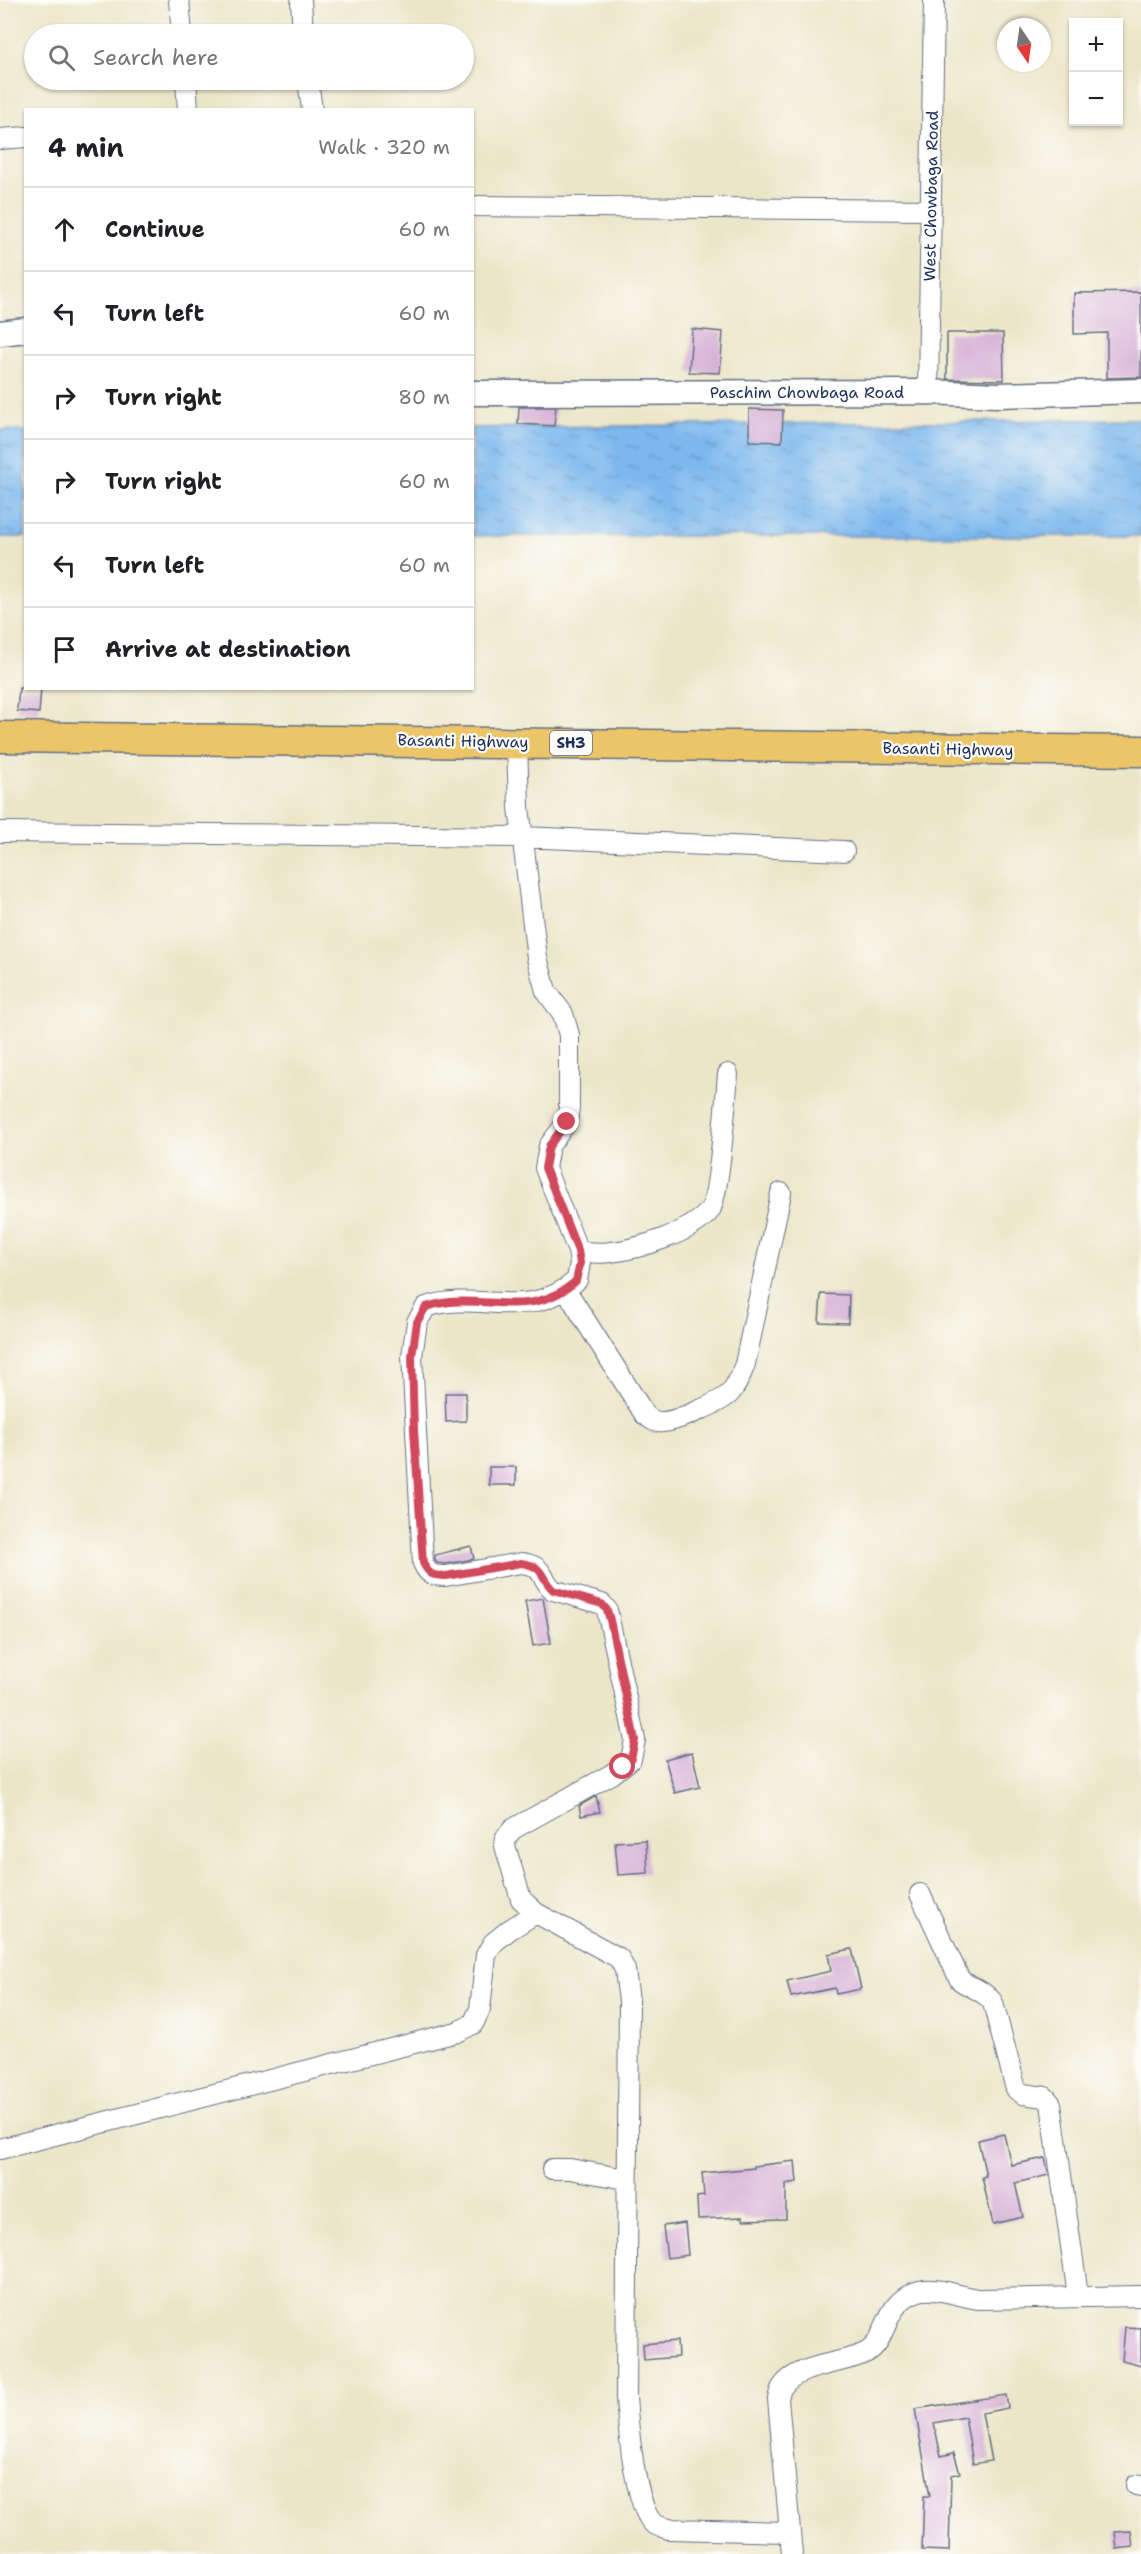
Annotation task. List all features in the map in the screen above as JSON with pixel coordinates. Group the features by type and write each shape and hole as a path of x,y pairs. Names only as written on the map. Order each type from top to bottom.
{"main road":[{"name":"Basanti Highway","path":"0,736 517,755 1141,751"}],"street":[{"path":"179,0 181,24"},
{"path":"302,0 303,24"},
{"name":"West Chowbaga Road","path":"928,392 934,0"},
{"path":"187,90 188,108"},
{"path":"309,90 312,108"},
{"path":"0,139 24,137"},
{"path":"474,206 931,210"},
{"path":"0,333 24,330"},
{"name":"Paschim Chowbaga Road","path":"474,393 928,392 997,395 1141,391"},
{"path":"517,755 523,844 541,976 546,991 563,1014 569,1035 567,1122 549,1146 545,1168 578,1251 580,1263 576,1281 559,1294 510,1305 445,1301 426,1307 417,1322 412,1356 414,1430 423,1563 427,1572 440,1576 521,1563 533,1565 541,1570 553,1590 602,1604 607,1610 632,1723 635,1750 631,1759 623,1767 513,1829 506,1837 505,1846 521,1899 536,1913 619,1958 625,1970 629,2001 626,2179 627,2398 629,2431 644,2509 653,2524 669,2529 789,2532"},
{"path":"0,832 844,851"},
{"path":"578,1251 608,1253 642,1246 698,1222 711,1209 716,1187 728,1074"},
{"path":"559,1294 645,1415 654,1422 664,1423 712,1404 729,1395 738,1384 745,1364 781,1193"},
{"path":"920,1894 960,1980 970,1988 989,1996 993,2003 1016,2089 1023,2094 1044,2097 1051,2104 1078,2296"},
{"path":"0,2149 457,2032 473,2024 480,2008 486,1955 493,1943 536,1913"},
{"path":"552,2169 570,2169 626,2179"},
{"path":"792,2554 778,2399 783,2386 797,2375 868,2352 879,2341 887,2318 899,2303 920,2291 936,2290 958,2297 978,2299 1141,2296"}],"water":[{"path":"1141,419 1141,536 474,536 474,428"},
{"path":"0,430 24,431 24,537 0,537"}],"building":[{"path":"1141,292 1141,377 1107,378 1107,333 1074,334 1074,293"},
{"path":"692,329 723,332 720,373 689,372"},
{"path":"947,333 1003,333 1004,380 947,379"},
{"path":"519,407 556,407 554,426 518,424"},
{"path":"749,409 783,410 782,442 749,441"},
{"path":"19,688 41,690 39,713 17,711"},
{"path":"821,1294 849,1295 848,1323 819,1322"},
{"path":"445,1393 466,1393 466,1421 446,1422"},
{"path":"489,1467 516,1467 516,1485 489,1485"},
{"path":"471,1546 474,1559 445,1564 437,1563 435,1560 435,1555"},
{"path":"543,1598 551,1643 533,1646 525,1601"},
{"path":"692,1752 700,1787 675,1793 665,1759"},
{"path":"596,1796 600,1812 581,1816 579,1806"},
{"path":"646,1840 648,1873 618,1875 615,1842"},
{"path":"852,1949 861,1989 836,1994 835,1988 791,1997 787,1981 831,1971 828,1954"},
{"path":"1004,2134 1011,2165 1045,2158 1049,2175 1015,2183 1023,2217 993,2224 982,2177 986,2176 978,2140"},
{"path":"795,2161 797,2182 786,2184 786,2219 743,2220 743,2217 698,2219 697,2197 704,2196 702,2173"},
{"path":"685,2223 688,2255 667,2258 663,2226"},
{"path":"1125,2327 1141,2328 1141,2366 1122,2361"},
{"path":"677,2341 678,2357 644,2360 643,2344"},
{"path":"1006,2395 1008,2408 982,2413 991,2461 973,2464 965,2417 934,2423 941,2456 954,2453 960,2473 951,2475 949,2551 922,2550 924,2496 930,2496 915,2409"},
{"path":"1131,2531 1133,2547 1117,2549 1115,2532"}],"route":[{"path":"567,1122 549,1146 545,1168 578,1251 580,1263 576,1281 551,1299 510,1305 445,1301 426,1307 417,1322 412,1356 414,1430 423,1563 427,1572 434,1576 521,1563 533,1565 541,1570 553,1590 602,1604 610,1620 635,1740 635,1750 631,1759 623,1767"}]}
